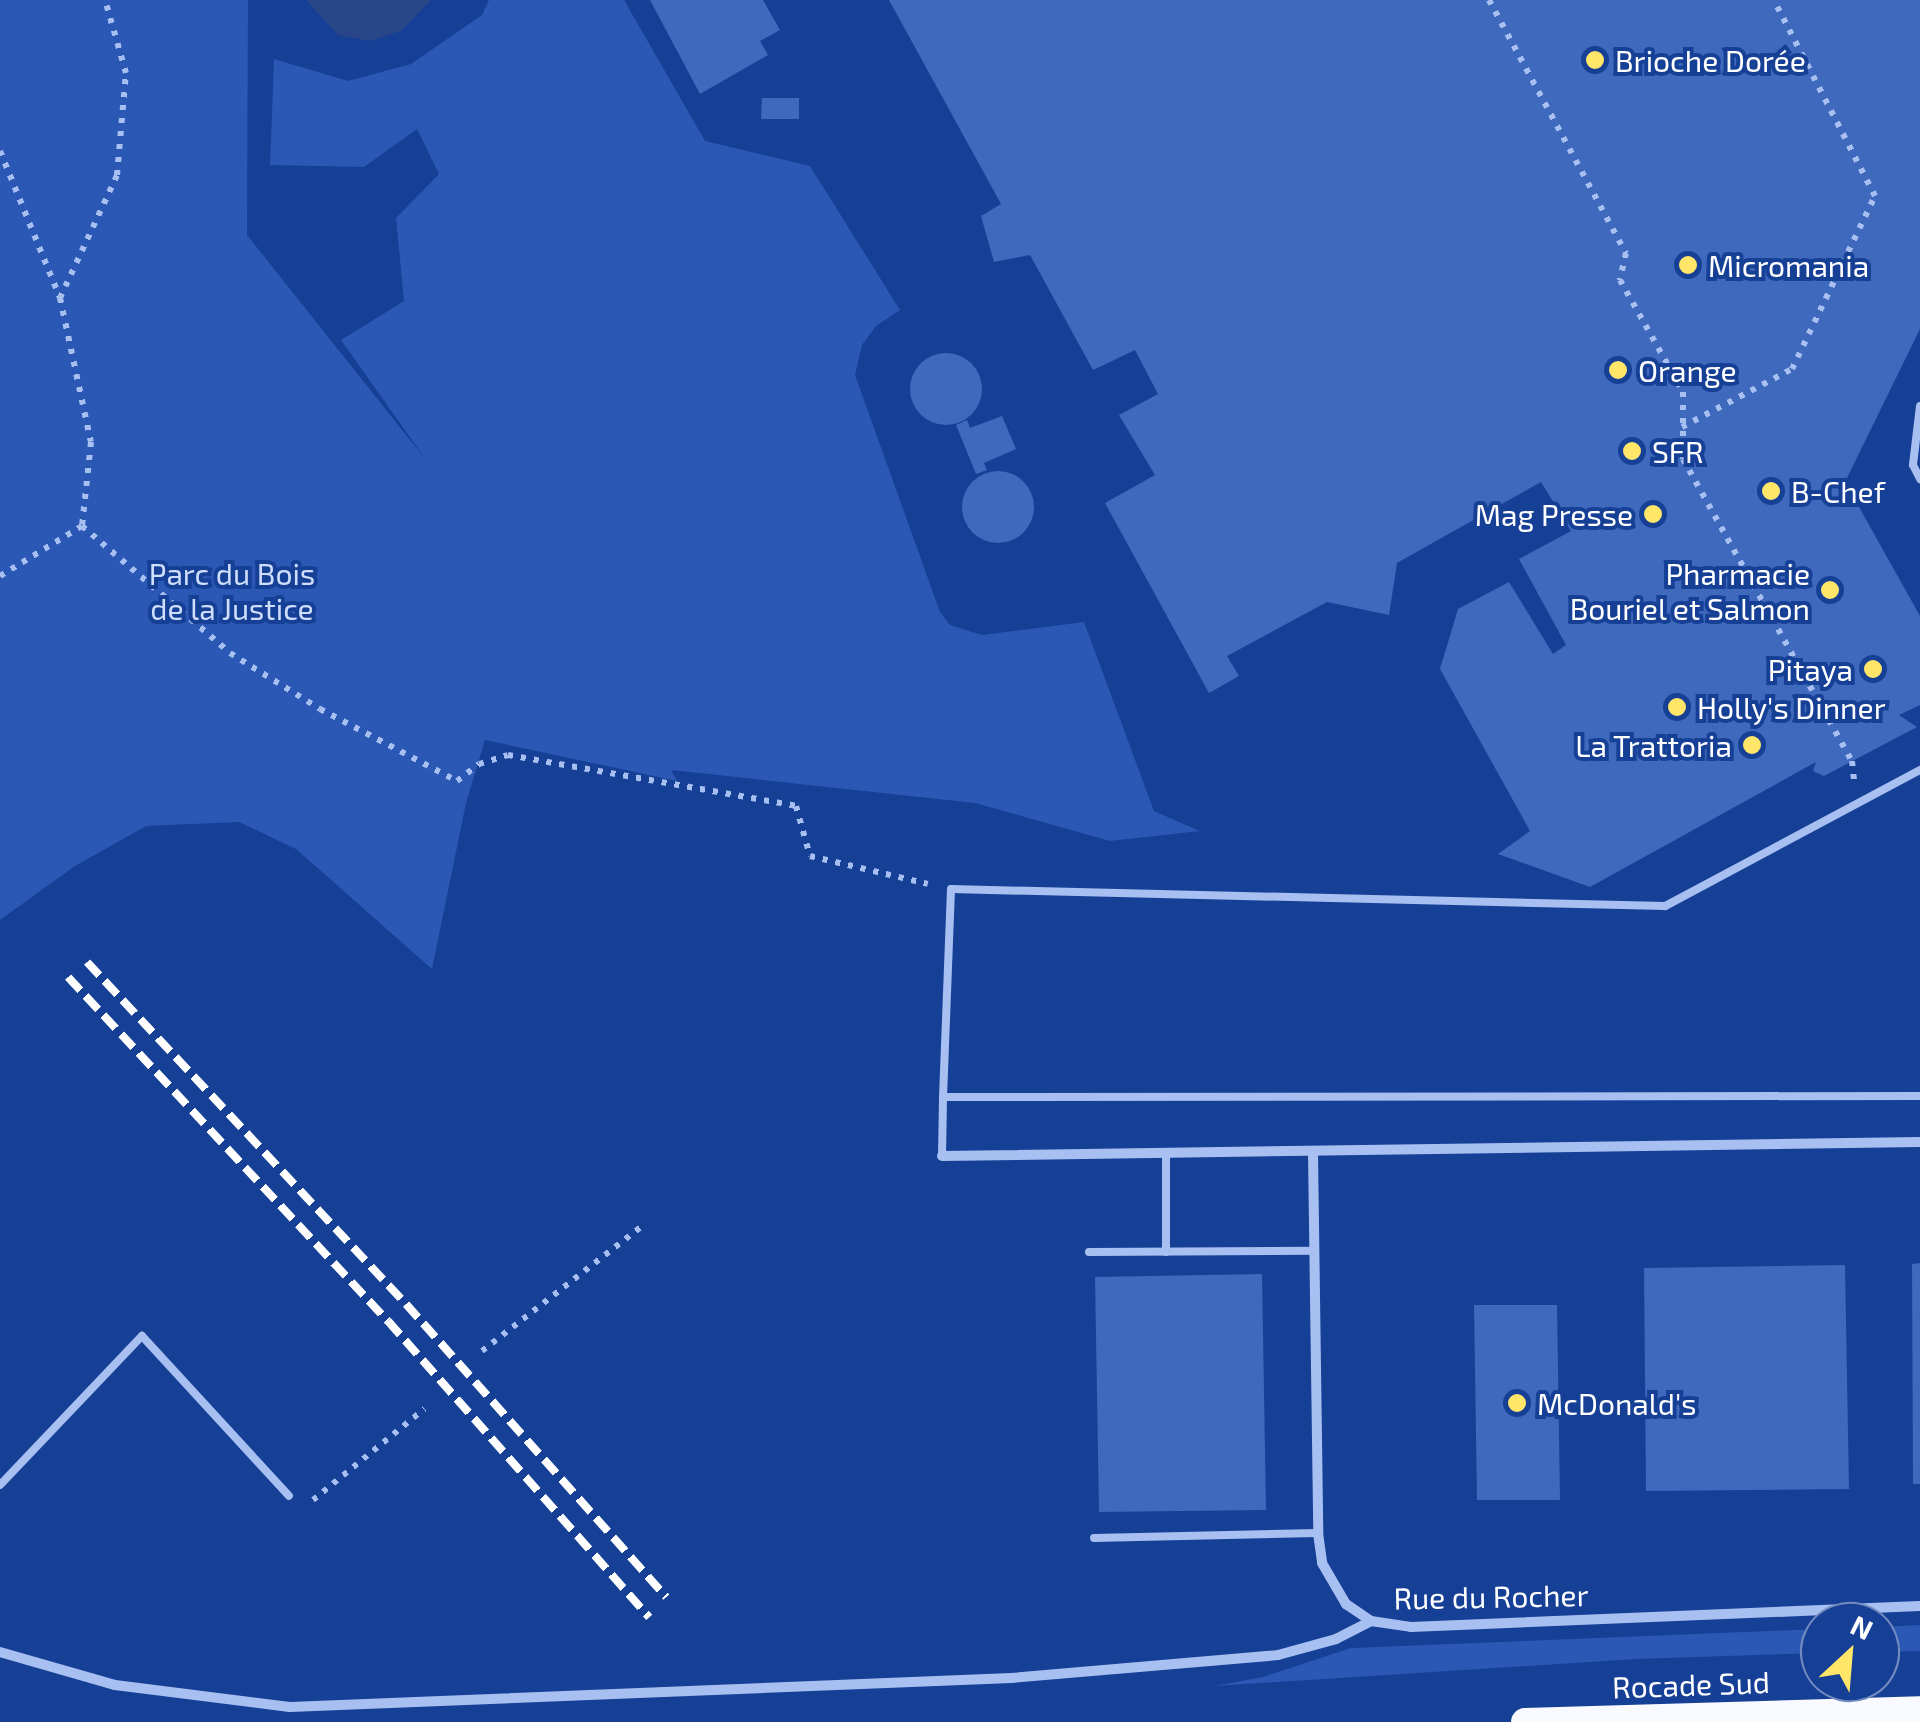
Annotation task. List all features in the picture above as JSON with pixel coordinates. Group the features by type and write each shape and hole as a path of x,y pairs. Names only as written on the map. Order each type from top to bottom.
{"highway":[{"name":"Rocade Sud","path":"1524,1722 1920,1710"}],"street":[{"path":"942,1156 1920,1142"},
{"name":"Rue du Rocher","path":"1313,1152 1318,1533 1322,1564 1331,1585 1346,1604 1371,1621 1411,1626 1920,1606"},
{"path":"0,1652 115,1686 290,1707 1049,1674 1278,1656 1336,1639 1371,1621"}],"lane":[{"path":"1920,406 1913,465 1920,479"},
{"path":"942,1156 951,889 1665,906 1920,770"},
{"path":"943,1096 1920,1096"},
{"path":"1166,1154 1166,1252"},
{"path":"1090,1252 1314,1252"},
{"path":"0,1484 142,1336 288,1496"},
{"path":"1094,1538 1318,1533"}],"path":[{"path":"60,298 117,175 126,74 105,0"},
{"path":"1489,0 1626,253 1620,280 1682,392 1682,459 1852,761 1853,778 1865,799"},
{"path":"1682,427 1792,369 1875,196 1774,0"},
{"path":"0,151 60,298 91,442 82,526"},
{"path":"0,576 82,526"},
{"path":"82,526 230,652 320,709 457,780 479,764 508,756 796,806 810,856 951,889"},
{"path":"482,1351 642,1226"},
{"path":"310,1503 424,1409"}],"green space":[{"name":"Parc du Bois de la Justice","path":"0,0 248,0 247,235 426,460 341,340 404,301 396,218 439,174 417,129 364,167 270,165 274,59 348,81 411,64 482,15 489,0 624,0 705,141 810,166 900,310 876,326 862,345 855,375 940,612 950,625 982,635 1084,622 1154,811 1200,831 1110,841 975,803 671,770 677,781 485,740 466,803 432,969 296,849 239,822 146,826 75,866 0,920"},
{"path":"1920,1625 1920,1651 1900,1652 1900,1626"},
{"path":"1800,1630 1800,1654 1636,1659 1214,1686 1263,1677 1351,1648"}],"shaded area":[{"path":"306,0 431,0 401,31 369,41 338,35"}],"building":[{"path":"650,0 763,0 780,30 760,41 768,55 700,94"},
{"path":"889,0 1920,0 1920,329 1845,482 1920,616 1920,705 1899,715 1917,727 1824,776 1813,771 1816,762 1590,887 1498,854 1530,831 1440,669 1458,609 1509,582 1553,654 1566,645 1519,559 1571,531 1541,482 1397,563 1389,615 1327,602 1227,656 1239,676 1209,693 1105,503 1155,475 1119,415 1158,394 1135,350 1093,370 1030,255 994,262 981,216 1001,204"},
{"path":"762,98 799,98 799,119 761,119"},
{"path":"946,353 971,364 982,389 971,414 946,425 921,414 910,389 921,364"},
{"path":"1002,416 1016,449 984,463 987,470 976,474 956,425 967,420 970,428"},
{"path":"998,471 1023,482 1034,507 1023,532 998,543 973,532 962,507 973,482"},
{"path":"1920,1263 1920,1484 1913,1484 1912,1264"},
{"path":"1845,1265 1849,1489 1646,1491 1644,1268"},
{"path":"1262,1274 1266,1510 1099,1512 1095,1277"},
{"name":"McDonald's","path":"1474,1305 1557,1305 1560,1500 1477,1500"}],"railway":[{"path":"87,962 406,1304 666,1597"},
{"path":"68,977 388,1321 649,1617"}],"place":[{"name":"Brioche Dorée","path":"1595,60"},
{"name":"Micromania","path":"1688,265"},
{"name":"Orange","path":"1618,370"},
{"name":"SFR","path":"1632,451"},
{"name":"B-Chef","path":"1771,491"},
{"name":"Mag Presse","path":"1653,514"},
{"name":"Pharmacie Bouriel et Salmon","path":"1830,590"},
{"name":"Pitaya","path":"1873,669"},
{"name":"Holly's Dinner","path":"1677,707"},
{"name":"La Trattoria","path":"1752,745"},
{"name":"McDonald's","path":"1517,1403"}]}
